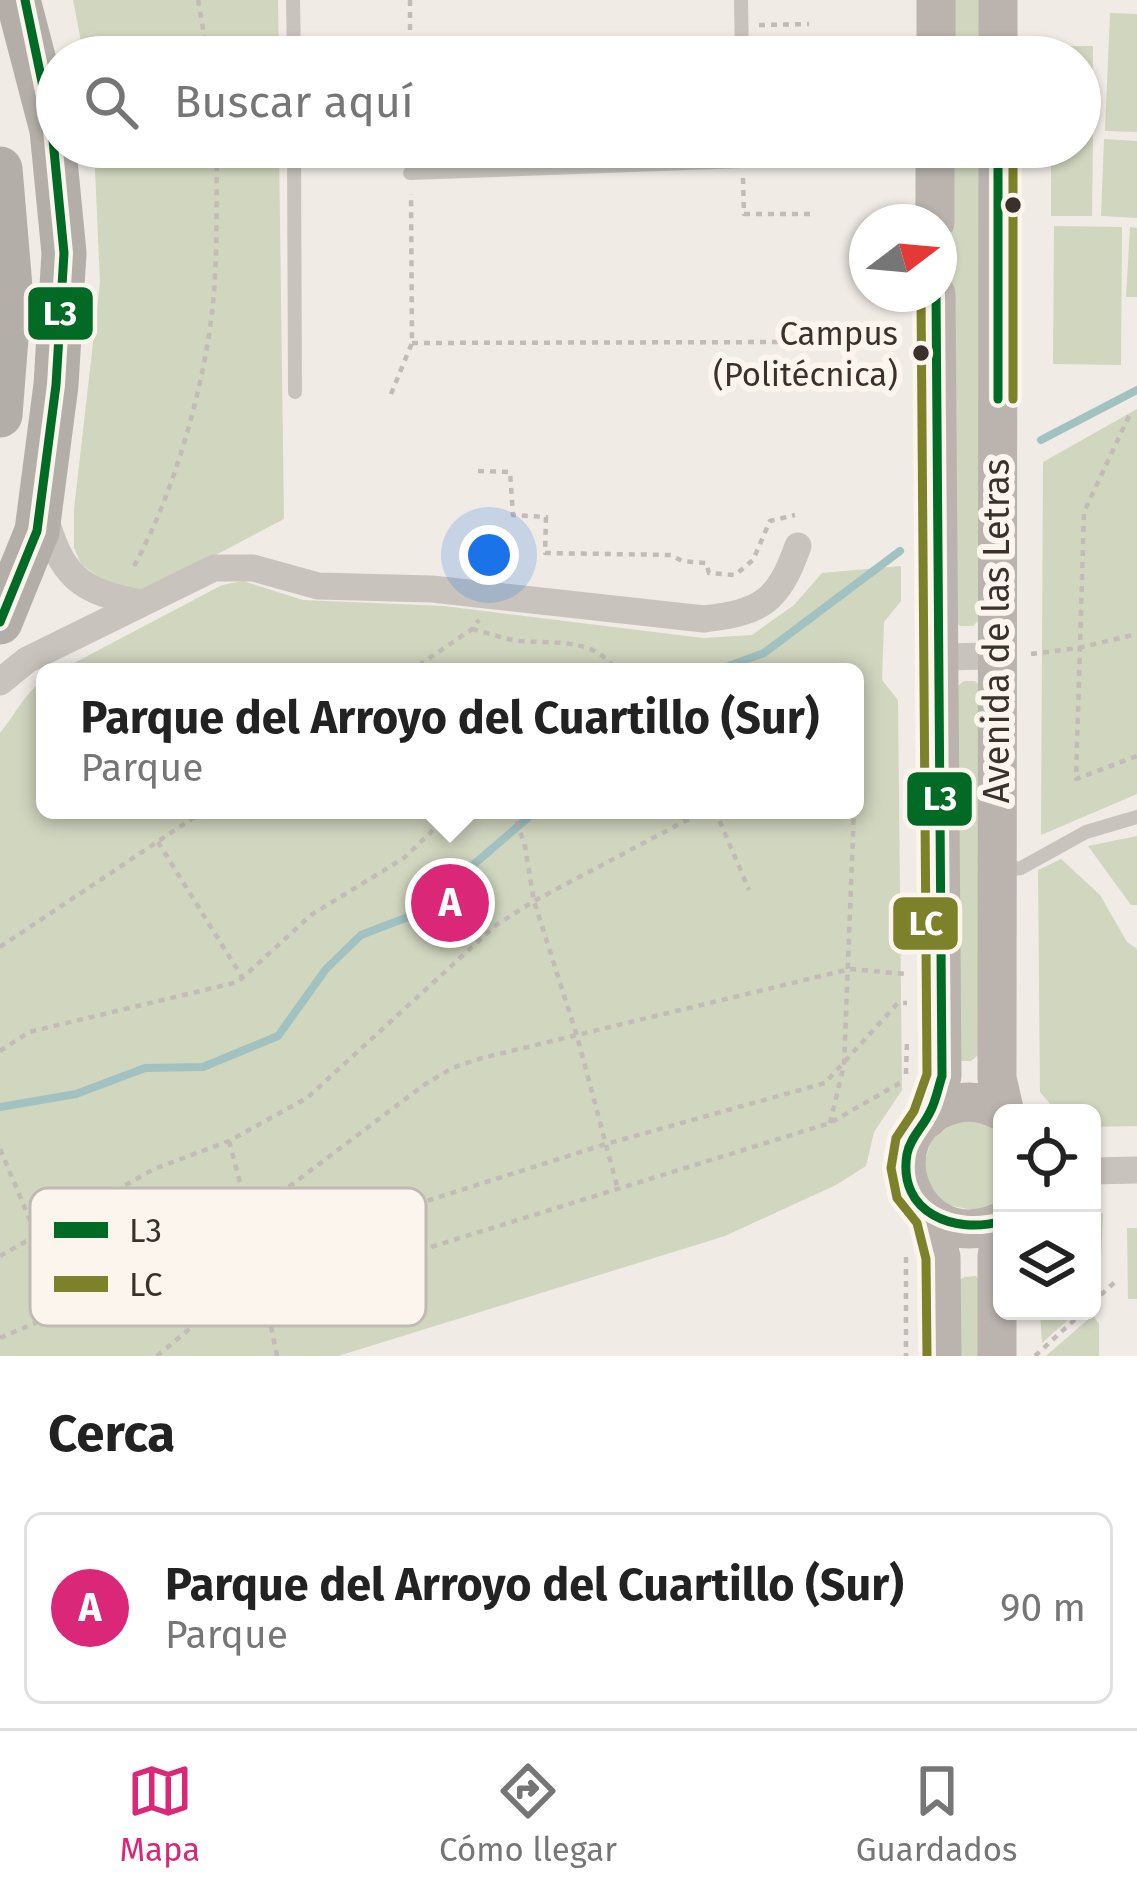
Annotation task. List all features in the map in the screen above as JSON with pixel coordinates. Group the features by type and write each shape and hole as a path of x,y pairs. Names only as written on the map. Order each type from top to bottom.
{"highway":[{"path":"25,14 36,61"},
{"path":"0,622 37,531 56,385 64,253 56,168"},
{"path":"0,169 10,287 0,415"}],"main road":[{"path":"936,0 936,36"},
{"path":"998,0 998,36"},
{"path":"935,168 935,204"},
{"name":"Avenida de las Letras","path":"999,168 1012,655 997,870 997,1078 1003,1104"},
{"name":"Avenida de las Letras","path":"931,1216 911,1192 906,1168 910,1144 928,1118 943,1076 936,312"},
{"path":"928,1118 966,1102 993,1107"},
{"path":"931,1216 968,1230 993,1223"},
{"path":"931,1216 941,1257 942,1356"},
{"path":"998,1320 998,1356"}],"street":[{"path":"41,501 53,548 80,582 104,597 142,603"},
{"path":"0,682 27,660 214,568 254,568 318,586 432,589 704,619 747,614 784,584 798,547"},
{"path":"939,656 1012,655"},
{"path":"1101,1171 1137,1170"}],"lane":[{"path":"293,0 294,36"},
{"path":"741,0 742,36"},
{"path":"294,168 295,392"},
{"path":"410,173 497,168"},
{"path":"997,870 1021,868 1086,832 1137,817"}],"path":[{"path":"198,0 204,36"},
{"path":"410,0 410,36"},
{"path":"742,26 808,24"},
{"path":"134,566 153,532 185,441 213,305 216,168"},
{"path":"742,168 744,214 812,214"},
{"path":"391,394 412,343 410,173"},
{"path":"412,343 790,342"},
{"path":"1130,416 1084,512 1076,779 1137,756"},
{"path":"478,471 511,472 513,515 546,517 545,553 671,555 706,563 710,573 735,575 753,560 770,521 795,515"},
{"path":"422,663 472,629 496,596"},
{"path":"472,629 514,640 581,644 611,663"},
{"path":"1012,655 1078,648 1137,634"},
{"path":"0,947 192,819"},
{"path":"0,1051 29,1032 238,982 311,915 404,858 445,819"},
{"path":"516,819 534,901 578,1036 618,1187"},
{"path":"123,1188 154,1169 229,1141 307,1097 495,926 689,819"},
{"path":"720,819 749,890"},
{"path":"830,1123 844,1065 854,819"},
{"path":"158,842 242,977"},
{"path":"289,1188 452,1068 850,969 907,974"},
{"path":"426,1201 824,1083 898,1003 907,1003"},
{"path":"426,1248 830,1123 906,1080"},
{"path":"229,1141 241,1188"},
{"path":"0,1149 30,1219"},
{"path":"0,1256 30,1237"},
{"path":"1101,1295 1116,1281"},
{"path":"1035,1356 1074,1320"},
{"path":"0,1338 30,1325"},
{"path":"157,1356 193,1326"},
{"path":"272,1326 278,1356"}],"green space":[{"path":"73,0 278,0 279,36 80,36"},
{"path":"951,0 985,0 985,36 951,36"},
{"path":"1110,13 1137,14 1137,132 1105,131"},
{"path":"1104,139 1137,141 1137,218 1101,216"},
{"path":"95,168 279,168 284,519 176,576 141,589 113,588 81,564 74,548 74,509 100,282"},
{"path":"951,168 984,168 983,616 973,626 960,626 953,619 952,312 957,312 957,204 951,204"},
{"path":"1051,168 1093,168 1092,216 1051,216"},
{"path":"1054,226 1122,227 1121,365 1053,364"},
{"path":"1130,227 1137,228 1137,297 1126,297"},
{"path":"1137,409 1137,794 1041,835 1043,462"},
{"path":"901,566 901,601 884,622 882,680 898,700 902,1090 874,1132 866,1166 836,1185 725,1236 338,1356 0,1356 0,733 36,686 36,819 864,819 864,663 74,663 222,585 243,581 303,600 444,606 703,638 752,635 794,605 822,573"},
{"path":"964,681 975,681 983,689 983,1051 971,1061 961,1061 954,689"},
{"path":"1137,836 1137,905 1131,905 1088,846"},
{"path":"1061,859 1100,895 1127,942 1137,949 1137,1126 1101,1127 1101,1104 1050,1104 1040,1092 1038,870"},
{"path":"965,1118 993,1127 993,1206 981,1212 939,1203 922,1170 933,1135"},
{"path":"1127,1228 1137,1228 1137,1299 1128,1299"},
{"path":"976,1276 983,1285 984,1356 954,1356 954,1285 964,1277"},
{"path":"1041,1320 1068,1320 1042,1343"},
{"path":"1087,1320 1099,1324 1099,1356 1046,1356"}],"waterway":[{"path":"1041,440 1137,390"},
{"path":"737,663 764,653 900,551"},
{"path":"0,1107 76,1094 145,1068 203,1067 278,1036 326,969 361,935 416,914 527,819"}],"transit line":[{"name":"L3","path":"25,0 36,53"},
{"name":"L3","path":"0,622 37,531 56,385 64,253 56,168"},
{"name":"L3","path":"998,168 998,399"},
{"name":"LC","path":"1013,168 1013,399"},
{"name":"LC","path":"921,312 927,1074 914,1111 896,1138 891,1168 897,1198 917,1223 926,1259 927,1356"},
{"name":"L3","path":"936,312 942,1076 932,1108 909,1148 906,1174 920,1205 933,1215 966,1225 993,1223"}],"place":[{"name":"Campus (Politécnica)","path":"921,353"},
{"name":"Parque del Arroyo del Cuartillo (Sur)","path":"450,903"}]}
